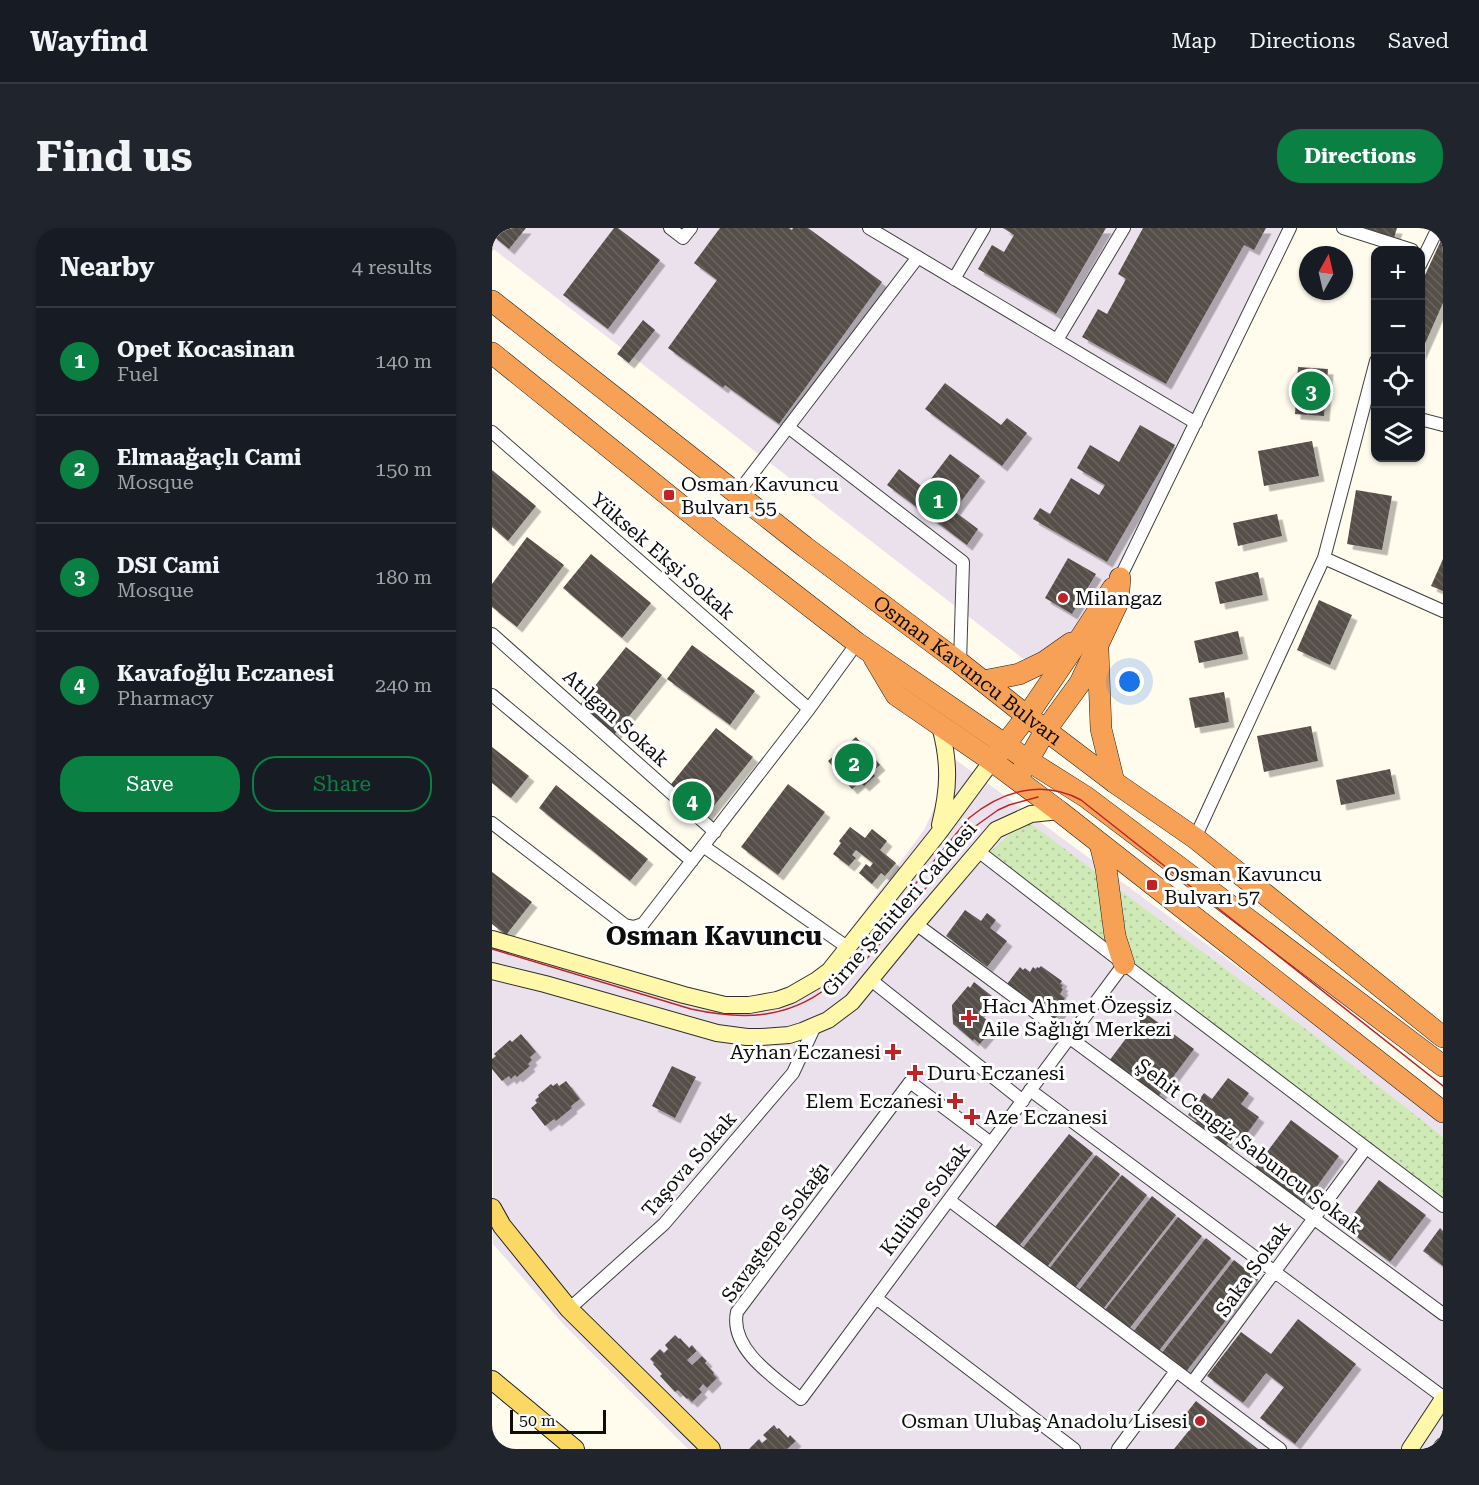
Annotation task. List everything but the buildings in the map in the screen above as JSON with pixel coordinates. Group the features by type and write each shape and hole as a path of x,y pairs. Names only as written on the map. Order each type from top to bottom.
{"highway":[{"name":"Osman Kavuncu Bulvarı","path":"492,301 814,554 1114,782 1195,838 1443,1037"},
{"name":"Osman Kavuncu Bulvarı","path":"492,353 864,648 1029,761 1086,797 1443,1066"},
{"path":"992,761 1090,641 1118,602 1120,578"},
{"path":"983,681 1019,674 1044,662 1068,645 1090,641"},
{"path":"1017,779 1046,731 1080,684 1090,641"},
{"path":"1090,641 1101,729 1114,782"},
{"path":"864,648 896,694 1059,811 1443,1112"},
{"path":"1100,844 1108,878 1115,936 1124,964"}],"main road":[{"path":"492,1208 502,1226 569,1309 711,1449"},
{"path":"492,1380 575,1449"}],"street":[{"path":"670,228 683,238 691,228"},
{"path":"869,228 1196,423"},
{"path":"954,279 984,228"},
{"path":"1057,340 1124,228"},
{"path":"1120,578 1290,228"},
{"path":"1343,228 1399,246"},
{"path":"1425,252 1438,228"},
{"path":"737,494 918,257"},
{"path":"1195,838 1324,558 1370,403"},
{"path":"1425,419 1442,421"},
{"path":"788,427 963,562 960,663"},
{"name":"Yüksek Ekşi Sokak","path":"492,432 808,709"},
{"path":"1324,558 1443,611"},
{"name":"Atılgan Sokak","path":"492,633 715,831"},
{"path":"492,823 625,925 639,927 808,709 864,648"},
{"path":"492,695 692,861"},
{"path":"938,834 947,791 946,748 940,726"},
{"name":"Girne Şehitleri Caddesi","path":"492,939 713,1002 749,1005 777,1000 804,988 829,971 938,834 992,761"},
{"name":"Girne Şehitleri Caddesi","path":"492,972 544,984 717,1033 747,1037 775,1037 802,1031 840,1012 852,1002 996,830 1031,814 1059,811"},
{"path":"703,846 847,947"},
{"path":"978,851 1443,1206"},
{"name":"Şehit Cengiz Sabuncu Sokak","path":"916,924 1443,1314"},
{"name":"Kulübe Sokak","path":"801,1399 1124,964"},
{"path":"871,980 1027,1095 1275,1272 1443,1398 1410,1449"},
{"name":"Taşova Sokak","path":"569,1309 664,1224 793,1073 815,1026"},
{"name":"Savaştepe Sokağı","path":"801,1399 764,1368 747,1350 737,1333 737,1312 910,1082 991,1143"},
{"name":"Saka Sokak","path":"1192,1383 1366,1148"},
{"path":"949,1200 1280,1449"},
{"path":"876,1298 1074,1449"},
{"path":"1118,1449 1176,1371"}],"shaded area":[{"path":"492,228 1293,228 1120,578 1039,671 492,248"},
{"path":"941,749 1443,1118 1443,1449 688,1449 565,1326 493,1244 492,932 700,996 743,999 785,989 823,967 924,830 939,792"}],"green space":[{"path":"1026,820 1315,1036 1443,1137 1443,1201 990,852"}],"tram line":[{"path":"492,949 691,1009 731,1015 769,1014 787,1009 804,1002 838,979 969,818 1009,795 1037,789 1052,790 1081,800 1443,1086"},
{"path":"856,971 977,825 998,810 1038,797"}],"place":[{"name":"DSI Cami","path":"1311,391"},
{"name":"Osman Kavuncu Bulvarı 55","path":"669,495"},
{"name":"Opet Kocasinan","path":"938,500"},
{"name":"Milangaz","path":"1063,598"},
{"name":"Elmaağaçlı Cami","path":"854,763"},
{"name":"Kavafoğlu Eczanesi","path":"692,801"},
{"name":"Osman Kavuncu Bulvarı 57","path":"1152,885"},
{"name":"Hacı Ahmet Özeşsiz Aile Sağlığı Merkezi","path":"969,1018"},
{"name":"Ayhan Eczanesi","path":"893,1052"},
{"name":"Duru Eczanesi","path":"915,1073"},
{"name":"Elem Eczanesi","path":"955,1101"},
{"name":"Aze Eczanesi","path":"972,1117"},
{"name":"Osman Ulubaş Anadolu Lisesi","path":"1200,1421"}],"district":[{"name":"Osman Kavuncu","path":"714,936"}]}
